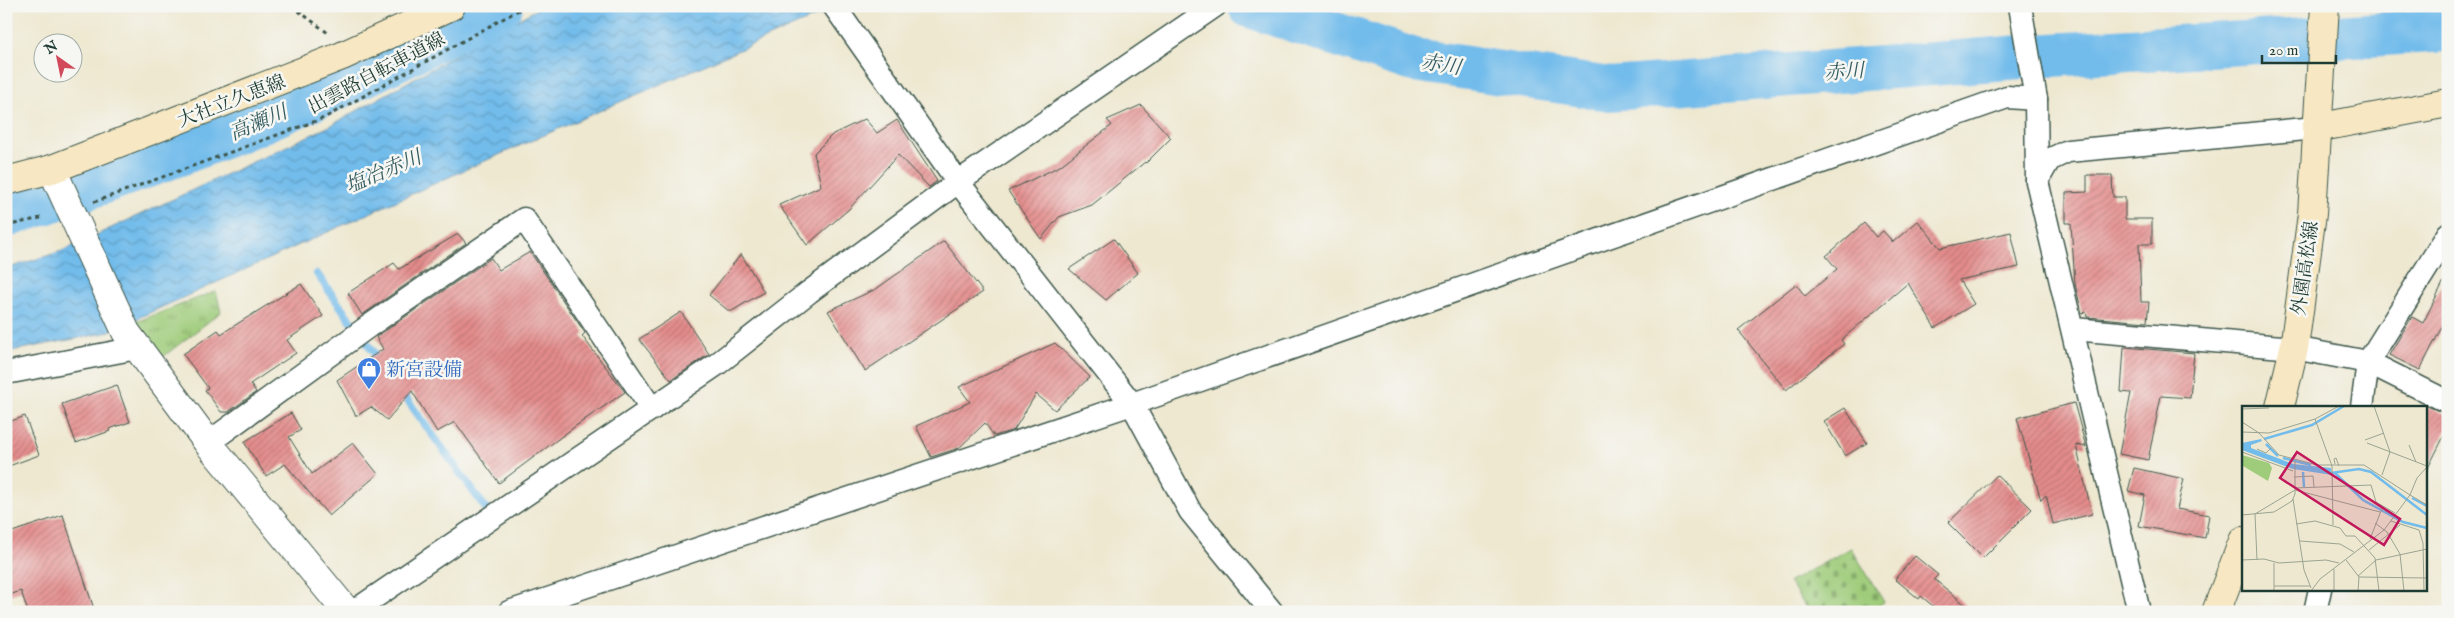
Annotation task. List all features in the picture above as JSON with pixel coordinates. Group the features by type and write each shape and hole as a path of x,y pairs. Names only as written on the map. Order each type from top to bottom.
{"main road":[{"name":"大社立久恵線","path":"6,181 52,169 342,56 451,6"},
{"path":"2325,6 2316,128 2448,103"},
{"name":"外園高松線","path":"2280,406 2294,348 2312,214 2316,128"},
{"path":"2216,612 2242,544"}],"street":[{"path":"834,6 958,182 1132,404 1190,511 1272,612"},
{"path":"353,612 652,409 716,364 958,182 1215,6"},
{"path":"2020,6 2036,99 2037,181 2139,612"},
{"path":"508,612 1132,404 2007,97 2036,99"},
{"path":"2037,181 2049,160 2068,151 2316,128"},
{"path":"52,169 131,340 208,443 347,612"},
{"path":"208,443 369,326 524,219 652,409"},
{"path":"2362,406 2368,362 2448,234"},
{"path":"2073,329 2294,348 2368,362 2448,402"},
{"path":"6,373 131,340"},
{"path":"2315,612 2320,590"}],"path":[{"path":"292,6 327,33 342,56"},
{"name":"出雲路自転車道線","path":"6,226 72,215 324,118 526,6"}],"green space":[{"path":"216,291 221,312 151,366 131,324"},
{"path":"1851,548 1884,602 1870,612 1809,612 1789,582"}],"water":[{"name":"塩冶赤川","path":"542,6 822,6 826,12 471,167 105,333 6,352 6,269 62,251 330,126"}],"building":[{"path":"1141,105 1171,138 1146,163 1092,205 1059,217 1041,239 1008,191 1060,166 1112,125 1107,120"},
{"path":"865,119 877,133 897,120 937,181 929,187 898,155 849,209 807,245 779,205 821,186 814,153 833,134"},
{"path":"2087,175 2112,175 2113,197 2125,197 2125,219 2152,219 2152,244 2139,244 2141,302 2149,302 2147,322 2087,317 2086,312 2082,313 2075,284 2071,223 2066,223 2066,193 2087,192"},
{"path":"1918,221 1940,248 2011,232 2019,267 1959,280 1974,304 1935,328 1908,283 1841,340 1844,344 1786,390 1738,330 1796,284 1805,296 1837,269 1826,256 1864,223 1876,237 1883,231 1893,242"},
{"path":"458,234 466,243 362,315 348,293 394,263 399,269"},
{"path":"1114,239 1138,273 1106,300 1069,269"},
{"path":"944,241 983,292 865,371 828,311 876,289"},
{"path":"530,252 585,333 582,336 625,392 499,483 455,422 437,432 412,391 387,420 371,407 356,416 337,380 383,349 376,337 491,258 499,270"},
{"path":"741,254 764,292 730,312 709,295"},
{"path":"2448,273 2448,315 2420,370 2389,355 2412,317 2423,323"},
{"path":"301,284 323,316 287,340 296,353 250,384 256,392 228,412 221,412 205,390 208,388 183,354 218,330 221,334"},
{"path":"681,312 709,354 671,380 639,339"},
{"path":"1055,343 1090,377 1055,410 1036,394 1014,430 994,436 985,423 959,448 931,457 916,426 970,402 959,387"},
{"path":"2124,347 2194,353 2190,398 2161,396 2148,460 2119,454 2131,393 2121,392"},
{"path":"117,385 130,422 76,443 62,404"},
{"path":"2074,403 2086,447 2076,445 2092,514 2053,524 2046,495 2041,500 2017,418"},
{"path":"2425,405 2448,415 2448,428 2426,472 2426,406"},
{"path":"1845,408 1867,443 1845,456 1824,421"},
{"path":"291,413 301,430 289,437 312,474 353,443 378,474 329,516 285,464 266,476 244,442"},
{"path":"25,416 39,455 6,467 6,423"},
{"path":"2134,468 2184,479 2177,509 2209,515 2205,538 2139,526 2145,495 2128,491"},
{"path":"1997,475 2032,509 1983,558 1948,523"},
{"path":"63,515 95,612 28,612 21,591 6,596 6,534"},
{"path":"1915,556 1938,575 1934,579 1974,612 1940,612 1921,596 1919,599 1895,579"}],"waterway":[{"name":"高瀬川","path":"6,216 142,168 276,115 390,63 501,6"},
{"name":"赤川","path":"1250,6 1414,60 1610,89 2035,56 2448,30"},
{"path":"317,274 380,361"},
{"path":"401,391 486,509"}],"place":[{"name":"新宮設備","path":"369,390"}]}
